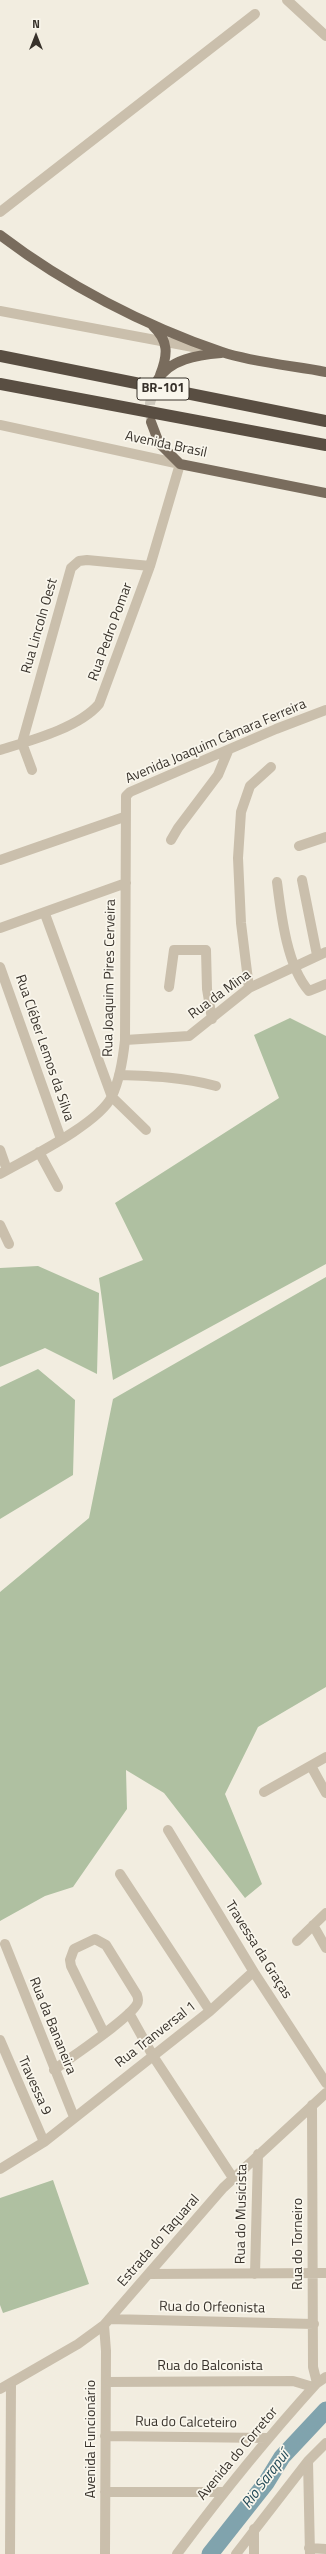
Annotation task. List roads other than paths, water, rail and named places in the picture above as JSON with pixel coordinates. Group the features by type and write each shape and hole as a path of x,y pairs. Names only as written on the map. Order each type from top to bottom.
{"highway":[{"name":"BR-101","path":"0,356 326,421"},
{"name":"Avenida Brasil","path":"0,384 326,445"}],"main road":[{"path":"0,234 57,275 151,324 223,353 326,372"},
{"path":"151,324 166,342 166,359 159,378 176,363 193,357 223,353"},
{"path":"151,422 158,443 180,464"},
{"name":"Avenida Brasil","path":"180,464 326,493"}],"street":[{"path":"287,0 326,36"},
{"path":"0,212 255,14"},
{"path":"0,311 223,353"},
{"name":"Avenida Brasil","path":"0,425 180,464"},
{"name":"Rua Pedro Pomar","path":"0,750 22,743 79,720 91,713 99,704 150,566 180,464"},
{"name":"Rua Lincoln Oest","path":"22,743 71,568 79,561 87,560 150,566"},
{"name":"Avenida Joaquim Câmara Ferreira","path":"124,818 125,801 130,792 276,729 326,710"},
{"path":"22,743 32,770"},
{"path":"171,840 178,828 218,775 228,751"},
{"path":"249,988 241,924 238,858 241,812 250,786 271,767"},
{"path":"0,860 124,818"},
{"name":"Rua Joaquim Pires Cerveira","path":"4,1172 61,1139 93,1118 112,1097 119,1075 125,1040 126,883 124,818"},
{"path":"299,846 326,837"},
{"path":"302,880 321,953"},
{"path":"277,882 283,923 294,965 309,991 326,984"},
{"path":"0,928 45,914 126,883"},
{"path":"45,914 112,1097 146,1130"},
{"path":"169,987 174,950 206,950 207,989 212,1019"},
{"name":"Rua da Mina","path":"125,1040 189,1036 249,988 321,953"},
{"name":"Rua Cléber Lemos da Silva","path":"0,967 61,1139"},
{"path":"119,1075 166,1076 191,1079 216,1086"},
{"path":"0,1150 4,1172"},
{"path":"39,1152 58,1187"},
{"path":"0,1225 9,1244"},
{"path":"264,1792 326,1757"},
{"path":"311,1766 326,1793"},
{"name":"Travessa da Graças","path":"168,1830 253,1972 326,2083"},
{"path":"120,1874 210,2011"},
{"path":"297,1941 326,1913"},
{"path":"313,1925 326,1948"},
{"path":"54,2070 104,2033 129,2013 138,2000 134,1990 106,1945 99,1939 92,1940 74,1950 70,1960 71,1966 104,2033"},
{"name":"Rua da Bananeira","path":"5,1944 74,2117"},
{"name":"Rua Tranversal 1","path":"0,2169 44,2142 210,2011 253,1972"},
{"path":"129,2013 153,2056 233,2178"},
{"name":"Travessa 9","path":"0,2040 44,2142"},
{"name":"Estrada do Taquaral","path":"0,2389 78,2344 106,2322 149,2274 184,2231 233,2178 312,2104 326,2093"},
{"name":"Rua do Torneiro","path":"312,2104 313,2367 315,2385"},
{"name":"Rua do Musicista","path":"255,2274 258,2154"},
{"path":"149,2274 326,2273"},
{"name":"Rua do Orfeonista","path":"106,2322 314,2324"},
{"name":"Avenida Funcionário","path":"105,2554 106,2322"},
{"name":"Avenida do Corretor","path":"177,2554 222,2492 267,2438 315,2385 326,2377"},
{"name":"Rua do Balconista","path":"106,2382 293,2381 315,2385"},
{"path":"10,2554 11,2384"},
{"name":"Rua do Calceteiro","path":"105,2436 267,2438"},
{"path":"236,2554 308,2461 326,2443"},
{"path":"0,2460 10,2453"},
{"path":"308,2461 310,2551 326,2549"},
{"path":"105,2492 222,2492"},
{"path":"254,2529 254,2554"},
{"path":"0,2537 10,2531"}],"waterway":[{"name":"Rio Sarapuí","path":"210,2554 266,2483 282,2457 326,2410"}],"tunnel":[{"path":"151,420 150,403 157,381"}]}
